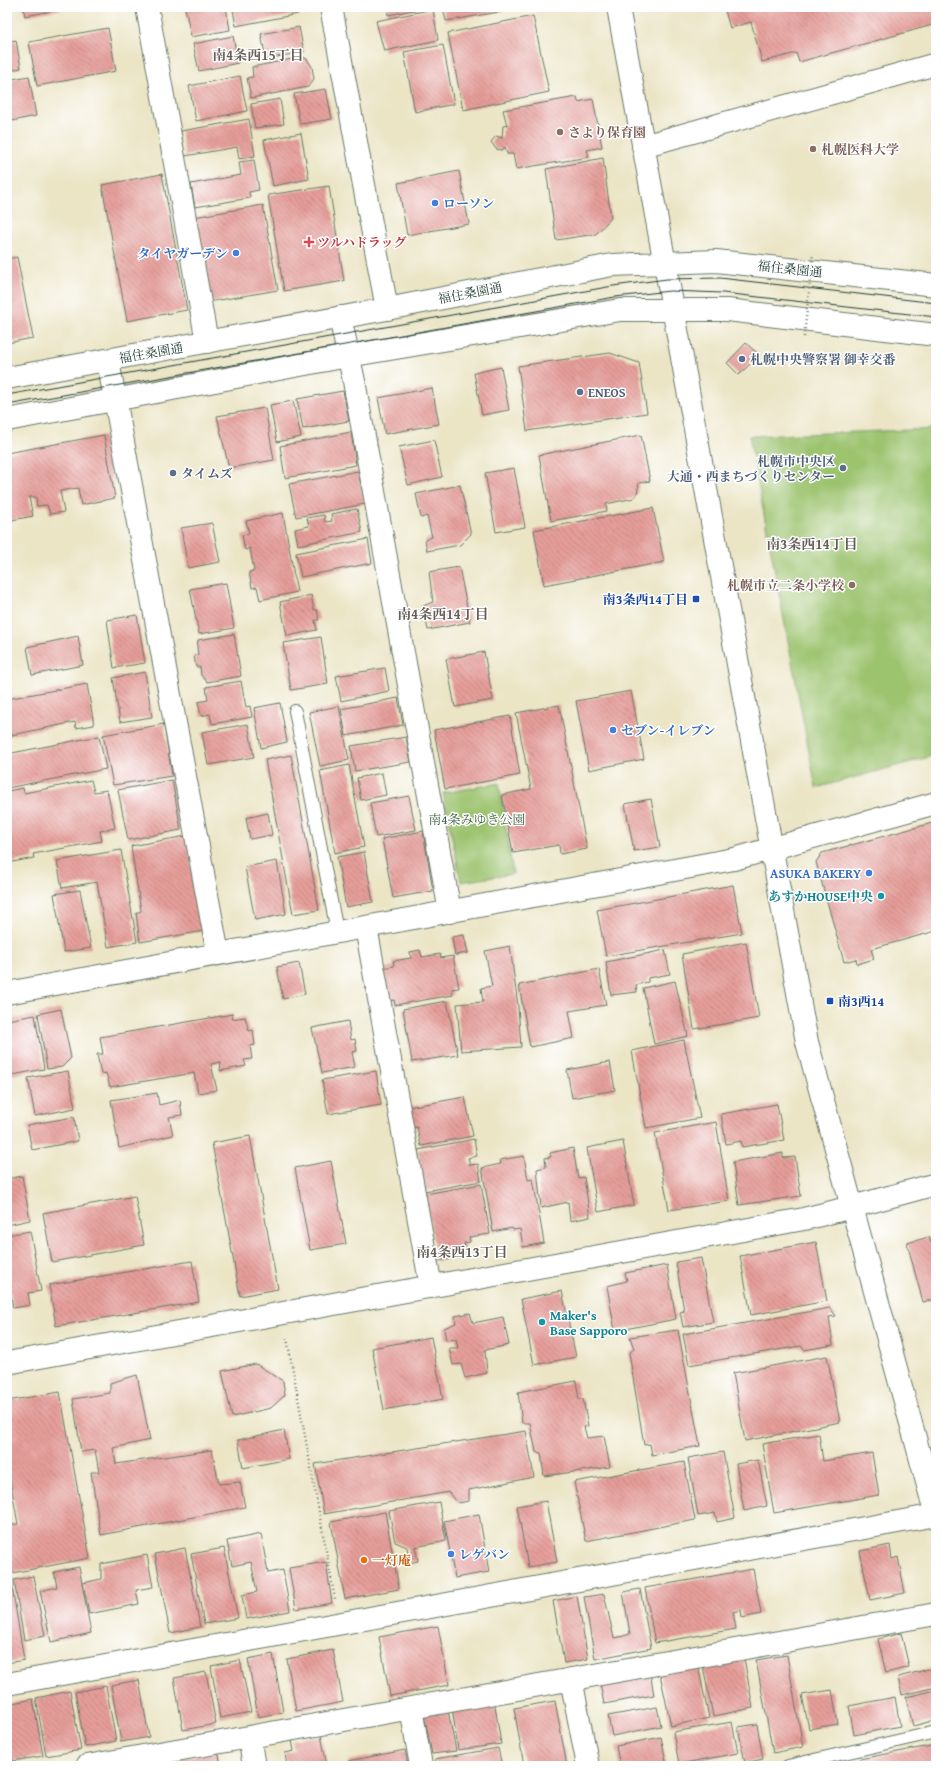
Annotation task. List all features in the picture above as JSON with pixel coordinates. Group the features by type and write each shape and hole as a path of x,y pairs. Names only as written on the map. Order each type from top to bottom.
{"street":[{"path":"147,7 207,342"},
{"path":"331,7 387,309"},
{"path":"7,1684 936,1515 807,1042 618,7"},
{"path":"643,146 936,64"},
{"name":"福住桑園通","path":"7,378 387,309 612,265 716,261 936,285"},
{"path":"7,420 348,356 620,310 727,310 936,334"},
{"path":"340,317 357,397 450,912"},
{"path":"108,360 218,954"},
{"path":"7,993 450,912 734,858 772,849 936,803"},
{"path":"366,927 431,1287"},
{"path":"7,1363 804,1219 936,1184"},
{"path":"87,1766 936,1614"},
{"path":"571,1679 588,1766"},
{"path":"411,1708 421,1766"},
{"path":"249,1737 254,1766"}],"lane":[{"path":"295,711 337,932"},
{"path":"788,1766 936,1732"}],"path":[{"path":"804,337 814,254"},
{"path":"286,1332 336,1605"}],"green space":[{"name":"札幌市立二条小学校","path":"936,429 936,755 816,788 749,436"},
{"name":"南4条みゆき公園","path":"499,783 513,874 461,882 443,793"}],"building":[{"path":"23,7 68,7 68,8 25,16"},
{"path":"185,7 226,7 230,30 191,37"},
{"path":"242,7 297,7 298,14 236,26 233,10 243,9"},
{"path":"387,7 424,7 424,8 388,15"},
{"path":"443,7 523,7 523,8 446,21"},
{"path":"724,7 936,7 936,24 799,62 796,53 762,62 751,22 730,28"},
{"path":"433,9 438,40 384,51 376,21"},
{"path":"533,16 549,92 463,110 448,33"},
{"path":"299,27 304,52 266,59 261,34"},
{"path":"108,28 116,71 37,86 29,42"},
{"path":"233,36 238,63 199,71 193,44"},
{"path":"16,40 21,68 7,71 7,42"},
{"path":"443,45 454,104 415,112 404,52"},
{"path":"302,57 307,59 312,67 314,79 308,87 251,98 247,78 253,77 252,67"},
{"path":"29,76 36,116 7,122 7,80"},
{"path":"240,76 247,111 196,121 189,86"},
{"path":"326,89 332,119 300,124 294,94"},
{"path":"577,97 578,102 593,99 602,147 587,150 589,157 516,169 513,154 507,154 505,147 502,150 496,149 491,142 496,136 502,138 503,126 507,125 503,110"},
{"path":"280,99 284,124 255,128 251,104"},
{"path":"249,119 255,156 239,159 237,147 185,156 181,131"},
{"path":"301,133 309,179 273,186 264,140"},
{"path":"603,158 611,218 596,234 556,240 546,169"},
{"path":"254,160 259,190 249,192 250,198 195,207 191,184 241,175 239,162"},
{"path":"459,171 469,224 407,235 398,183"},
{"path":"162,174 187,310 127,321 102,185"},
{"path":"329,186 344,281 284,291 268,195"},
{"path":"263,205 278,290 208,302 194,217"},
{"path":"17,257 33,338 7,343 7,259"},
{"path":"746,343 759,355 739,375 727,363"},
{"path":"610,353 639,363 647,413 527,431 518,366"},
{"path":"501,367 509,410 482,415 474,373"},
{"path":"432,388 439,424 385,434 378,398"},
{"path":"343,391 349,421 303,429 297,399"},
{"path":"293,401 301,437 277,442 270,405"},
{"path":"265,408 274,460 229,468 217,416"},
{"path":"351,432 356,465 285,478 280,446"},
{"path":"104,435 115,498 81,505 78,488 60,491 64,512 50,514 47,505 37,506 36,497 29,497 33,516 7,521 7,453"},
{"path":"641,435 650,481 639,483 637,494 634,498 606,504 607,511 551,521 539,455"},
{"path":"434,440 442,477 408,485 399,447"},
{"path":"514,468 525,527 496,532 485,473"},
{"path":"358,471 365,504 296,517 289,484"},
{"path":"460,485 471,534 460,545 427,551 425,540 432,537 427,516 421,518 416,494"},
{"path":"653,508 664,562 544,585 534,530"},
{"path":"357,509 362,532 298,545 295,529 309,526 307,518 324,515 325,522 332,521 331,514"},
{"path":"283,513 297,592 260,600 257,587 252,588 249,572 254,571 250,548 245,550 242,535 249,534 246,521"},
{"path":"212,523 220,562 188,568 181,528"},
{"path":"368,539 372,563 301,577 296,553"},
{"path":"459,567 470,622 428,630 423,606 433,602 429,572"},
{"path":"226,583 234,628 199,634 190,589"},
{"path":"311,595 314,610 317,610 319,620 315,620 317,630 287,636 280,602"},
{"path":"137,615 145,663 114,668 107,620"},
{"path":"234,634 241,676 207,682 201,675 200,667 196,667 194,656 198,655 198,640"},
{"path":"78,636 83,665 32,675 27,647"},
{"path":"321,637 328,684 291,690 283,643"},
{"path":"484,652 493,700 455,707 446,659"},
{"path":"385,668 389,691 341,701 336,676"},
{"path":"145,672 152,717 120,722 113,678"},
{"path":"241,681 246,707 250,706 252,717 212,724 210,714 201,716 198,702 208,700 206,687"},
{"path":"87,684 94,725 76,728 75,722 7,736 7,699"},
{"path":"631,691 644,759 589,770 576,701"},
{"path":"398,698 403,725 346,736 341,709"},
{"path":"280,703 287,742 261,748 254,708"},
{"path":"559,705 587,849 560,854 559,845 513,853 502,795 531,789 516,713"},
{"path":"339,706 349,760 320,766 309,712"},
{"path":"510,716 520,775 445,789 434,730"},
{"path":"164,724 172,776 113,785 103,735"},
{"path":"248,724 254,757 208,765 202,732"},
{"path":"99,736 106,769 7,788 7,754"},
{"path":"406,737 411,762 355,771 351,746"},
{"path":"291,755 319,910 293,914 265,760"},
{"path":"349,765 364,847 335,853 320,771"},
{"path":"382,773 386,795 361,800 357,778"},
{"path":"91,780 94,792 107,790 115,828 100,831 102,841 33,854 34,858 7,863 7,791 23,788 24,793"},
{"path":"172,780 181,830 128,840 118,790"},
{"path":"409,796 416,830 376,837 370,803"},
{"path":"651,799 660,847 634,851 625,804"},
{"path":"268,813 272,835 250,839 246,818"},
{"name":"あすかHOUSE中央","path":"936,822 936,931 871,949 874,959 857,964 856,959 844,962 816,862 822,853"},
{"path":"423,831 433,891 393,898 382,839"},
{"path":"186,836 204,931 140,942 136,913 141,911 131,846"},
{"path":"121,850 137,942 108,947 97,882 62,888 57,861"},
{"path":"364,852 373,902 346,907 337,857"},
{"path":"277,861 286,914 255,920 245,867"},
{"path":"733,885 742,933 606,956 597,910"},
{"path":"80,890 91,948 64,952 54,894"},
{"path":"464,935 468,953 455,955 452,937"},
{"path":"746,942 759,1018 694,1029 682,954"},
{"path":"510,946 518,1006 521,1047 461,1051 457,1004 483,1002 481,988 492,986 485,951"},
{"path":"420,950 422,957 440,954 441,958 453,956 459,988 452,989 453,995 395,1005 394,1000 387,1001 382,968 394,966 393,961 411,958 410,952"},
{"path":"665,950 670,974 648,978 648,982 636,985 637,992 611,995 606,962"},
{"path":"299,963 305,994 283,999 277,967"},
{"path":"599,969 606,1005 569,1011 574,1038 530,1047 519,985"},
{"path":"675,981 688,1036 654,1044 643,988"},
{"path":"447,1001 458,1055 412,1062 403,1009"},
{"path":"61,1009 71,1058 62,1067 47,1069 38,1014"},
{"path":"233,1014 232,1019 245,1017 249,1031 253,1030 255,1045 250,1046 252,1059 244,1060 246,1066 220,1071 221,1062 211,1064 217,1090 198,1093 194,1073 110,1087 106,1073 101,1074 97,1054 103,1054 100,1037"},
{"path":"35,1015 44,1069 7,1076 7,1020"},
{"path":"348,1021 351,1040 355,1039 357,1051 352,1052 355,1067 322,1073 312,1028"},
{"path":"684,1040 700,1118 646,1128 632,1051"},
{"path":"610,1062 615,1090 572,1098 567,1070"},
{"path":"68,1071 75,1108 35,1116 28,1078"},
{"path":"376,1071 381,1105 328,1114 322,1080"},
{"path":"157,1093 159,1105 180,1100 182,1115 169,1117 173,1135 119,1148 111,1100"},
{"path":"465,1097 473,1136 421,1146 417,1127 412,1128 408,1107"},
{"path":"777,1104 784,1140 742,1147 741,1141 726,1144 721,1114"},
{"path":"74,1117 78,1141 32,1150 27,1125"},
{"path":"716,1122 729,1201 669,1210 655,1133"},
{"path":"250,1136 278,1289 240,1296 212,1143"},
{"path":"474,1139 477,1156 468,1158 470,1165 478,1164 481,1181 425,1191 421,1169 418,1169 417,1163 420,1163 418,1150"},
{"path":"623,1141 634,1205 598,1212 587,1148"},
{"path":"573,1148 578,1178 584,1177 590,1217 570,1221 568,1202 541,1208 537,1169 546,1167 545,1158 551,1157 550,1153"},
{"path":"783,1153 783,1158 795,1157 801,1196 739,1205 733,1162"},
{"path":"524,1156 528,1180 533,1179 544,1243 523,1247 520,1229 513,1230 512,1228 493,1232 482,1168 501,1164 500,1160"},
{"path":"331,1161 346,1244 310,1250 295,1168"},
{"path":"22,1176 30,1220 7,1225 7,1179"},
{"path":"481,1184 490,1234 469,1237 470,1242 464,1243 465,1248 462,1251 463,1257 437,1261 425,1194"},
{"path":"135,1196 144,1245 52,1262 43,1213"},
{"path":"30,1231 41,1291 28,1293 30,1305 13,1308 7,1273 7,1235"},
{"path":"929,1237 932,1245 936,1244 936,1299 923,1302 907,1243"},
{"path":"816,1242 827,1301 751,1315 740,1256"},
{"path":"701,1258 713,1322 683,1327 680,1312 684,1311 676,1262"},
{"path":"192,1261 199,1302 56,1326 49,1285"},
{"path":"667,1265 676,1319 615,1331 607,1286 627,1281 625,1273"},
{"path":"562,1291 576,1357 534,1365 521,1299"},
{"path":"830,1308 836,1316 829,1317 833,1345 804,1350 801,1346 689,1365 683,1334"},
{"path":"470,1313 473,1323 503,1317 509,1345 485,1350 487,1373 465,1378 461,1364 453,1365 449,1348 458,1348 456,1339 446,1340 444,1328 456,1323 455,1316"},
{"path":"678,1330 700,1446 652,1455 650,1444 644,1445 629,1353 634,1349 630,1337"},
{"path":"431,1337 443,1399 384,1410 372,1348"},
{"path":"827,1356 840,1422 745,1441 733,1373"},
{"path":"256,1364 283,1381 285,1395 271,1408 232,1417 222,1371"},
{"path":"137,1375 150,1440 113,1448 116,1464 212,1450 219,1484 240,1482 245,1507 101,1535 91,1472 99,1472 95,1450 81,1452 73,1399 110,1393 110,1383"},
{"path":"576,1381 579,1399 583,1399 588,1426 584,1427 587,1438 604,1436 610,1467 544,1476 541,1453 536,1452 530,1423 522,1423 518,1392"},
{"path":"60,1392 90,1558 7,1574 7,1525 18,1524 7,1463 7,1401"},
{"path":"284,1430 289,1459 243,1468 238,1440"},
{"path":"526,1431 534,1477 469,1490 469,1501 458,1503 449,1492 324,1514 315,1464"},
{"path":"819,1434 823,1461 872,1453 879,1495 774,1513 762,1444"},
{"path":"723,1452 735,1518 717,1522 715,1513 698,1516 688,1458"},
{"path":"758,1460 767,1506 744,1511 736,1464"},
{"path":"684,1462 695,1520 586,1541 574,1482"},
{"path":"546,1501 557,1562 528,1567 517,1506"},
{"path":"439,1502 446,1541 415,1547 418,1561 409,1563 407,1547 395,1542 389,1511"},
{"path":"385,1512 399,1589 345,1599 331,1522"},
{"path":"479,1514 489,1572 455,1578 444,1521"},
{"path":"261,1534 268,1573 283,1570 290,1611 246,1619 242,1595 257,1592 251,1562 232,1566 227,1541"},
{"path":"890,1545 892,1559 898,1557 905,1593 870,1600 860,1551"},
{"path":"185,1548 200,1627 170,1633 155,1554"},
{"path":"224,1548 238,1618 204,1624 191,1554"},
{"path":"147,1555 153,1587 136,1590 139,1604 89,1614 83,1583 101,1579 101,1564"},
{"path":"326,1562 332,1603 296,1609 289,1568"},
{"path":"79,1567 91,1633 51,1642 40,1591 57,1587 54,1572"},
{"path":"753,1569 761,1614 742,1618 741,1610 733,1612 736,1629 655,1643 645,1588"},
{"path":"33,1576 45,1636 24,1640 14,1580"},
{"path":"11,1580 24,1660 7,1663 7,1581"},
{"path":"640,1589 651,1648 595,1659 584,1597 604,1594 614,1638 630,1634 623,1592"},
{"path":"577,1596 588,1659 564,1663 553,1601"},
{"path":"438,1626 449,1685 390,1696 379,1637"},
{"path":"901,1633 909,1667 886,1673 878,1639"},
{"path":"333,1650 343,1702 296,1711 287,1659"},
{"path":"273,1654 283,1712 258,1717 248,1659"},
{"path":"787,1655 803,1747 773,1753 756,1660"},
{"path":"744,1658 753,1708 713,1716 703,1666"},
{"path":"240,1660 251,1712 220,1718 211,1666"},
{"path":"698,1666 709,1718 671,1726 660,1674"},
{"path":"933,1668 936,1687 902,1695 898,1677"},
{"path":"206,1672 216,1724 183,1730 174,1678"},
{"path":"650,1672 654,1695 604,1704 600,1683"},
{"path":"139,1680 149,1737 121,1742 111,1685"},
{"path":"106,1686 116,1741 85,1747 75,1692"},
{"path":"832,1690 838,1724 809,1729 802,1695"},
{"path":"936,1690 936,1720 913,1726 906,1697"},
{"path":"70,1691 81,1750 46,1756 36,1698"},
{"path":"895,1697 900,1726 854,1735 849,1706"},
{"path":"33,1699 43,1756 13,1761 7,1730 7,1704"},
{"path":"494,1699 501,1744 458,1750 452,1707"},
{"path":"555,1701 567,1766 524,1766 514,1708"},
{"path":"657,1707 661,1726 612,1736 608,1716"},
{"path":"448,1710 456,1751 432,1754 424,1714"},
{"path":"732,1722 738,1753 679,1764 673,1732"},
{"path":"757,1724 763,1759 745,1763 738,1727"},
{"path":"321,1735 327,1766 287,1766 285,1753 294,1751 292,1740"},
{"path":"661,1737 667,1766 620,1766 616,1746"},
{"path":"936,1745 936,1766 860,1766 859,1759"},
{"path":"498,1748 502,1766 436,1766 435,1759"},
{"path":"405,1750 408,1766 349,1766 348,1761"},
{"path":"218,1751 221,1766 178,1766 176,1759"},
{"path":"170,1760 172,1766 142,1766"}],"tram line":[{"path":"7,395 613,286 667,279 720,278 936,303"},
{"path":"7,405 615,297 670,291 723,293 936,317"}],"place":[{"name":"さより保育園","path":"560,132"},
{"name":"札幌医科大学","path":"813,149"},
{"name":"ローソン","path":"435,203"},
{"name":"ツルハドラッグ","path":"309,242"},
{"name":"タイヤガーデン","path":"236,253"},
{"name":"札幌中央警察署 御幸交番","path":"742,359"},
{"name":"ENEOS","path":"580,392"},
{"name":"札幌市中央区 大通・西まちづくりセンター","path":"843,468"},
{"name":"タイムズ","path":"173,473"},
{"name":"札幌市立二条小学校","path":"852,585"},
{"name":"南3条西14丁目","path":"696,599"},
{"name":"セブン-イレブン","path":"613,730"},
{"name":"ASUKA BAKERY","path":"869,873"},
{"name":"あすかHOUSE中央","path":"881,896"},
{"name":"南3西14","path":"830,1001"},
{"name":"Maker's Base Sapporo","path":"542,1322"},
{"name":"レゲバン","path":"451,1554"},
{"name":"一灯庵","path":"364,1560"}],"district":[{"name":"南4条西15丁目","path":"258,55"},
{"name":"南3条西14丁目","path":"812,544"},
{"name":"南4条西14丁目","path":"443,614"},
{"name":"南4条西13丁目","path":"462,1252"}]}
